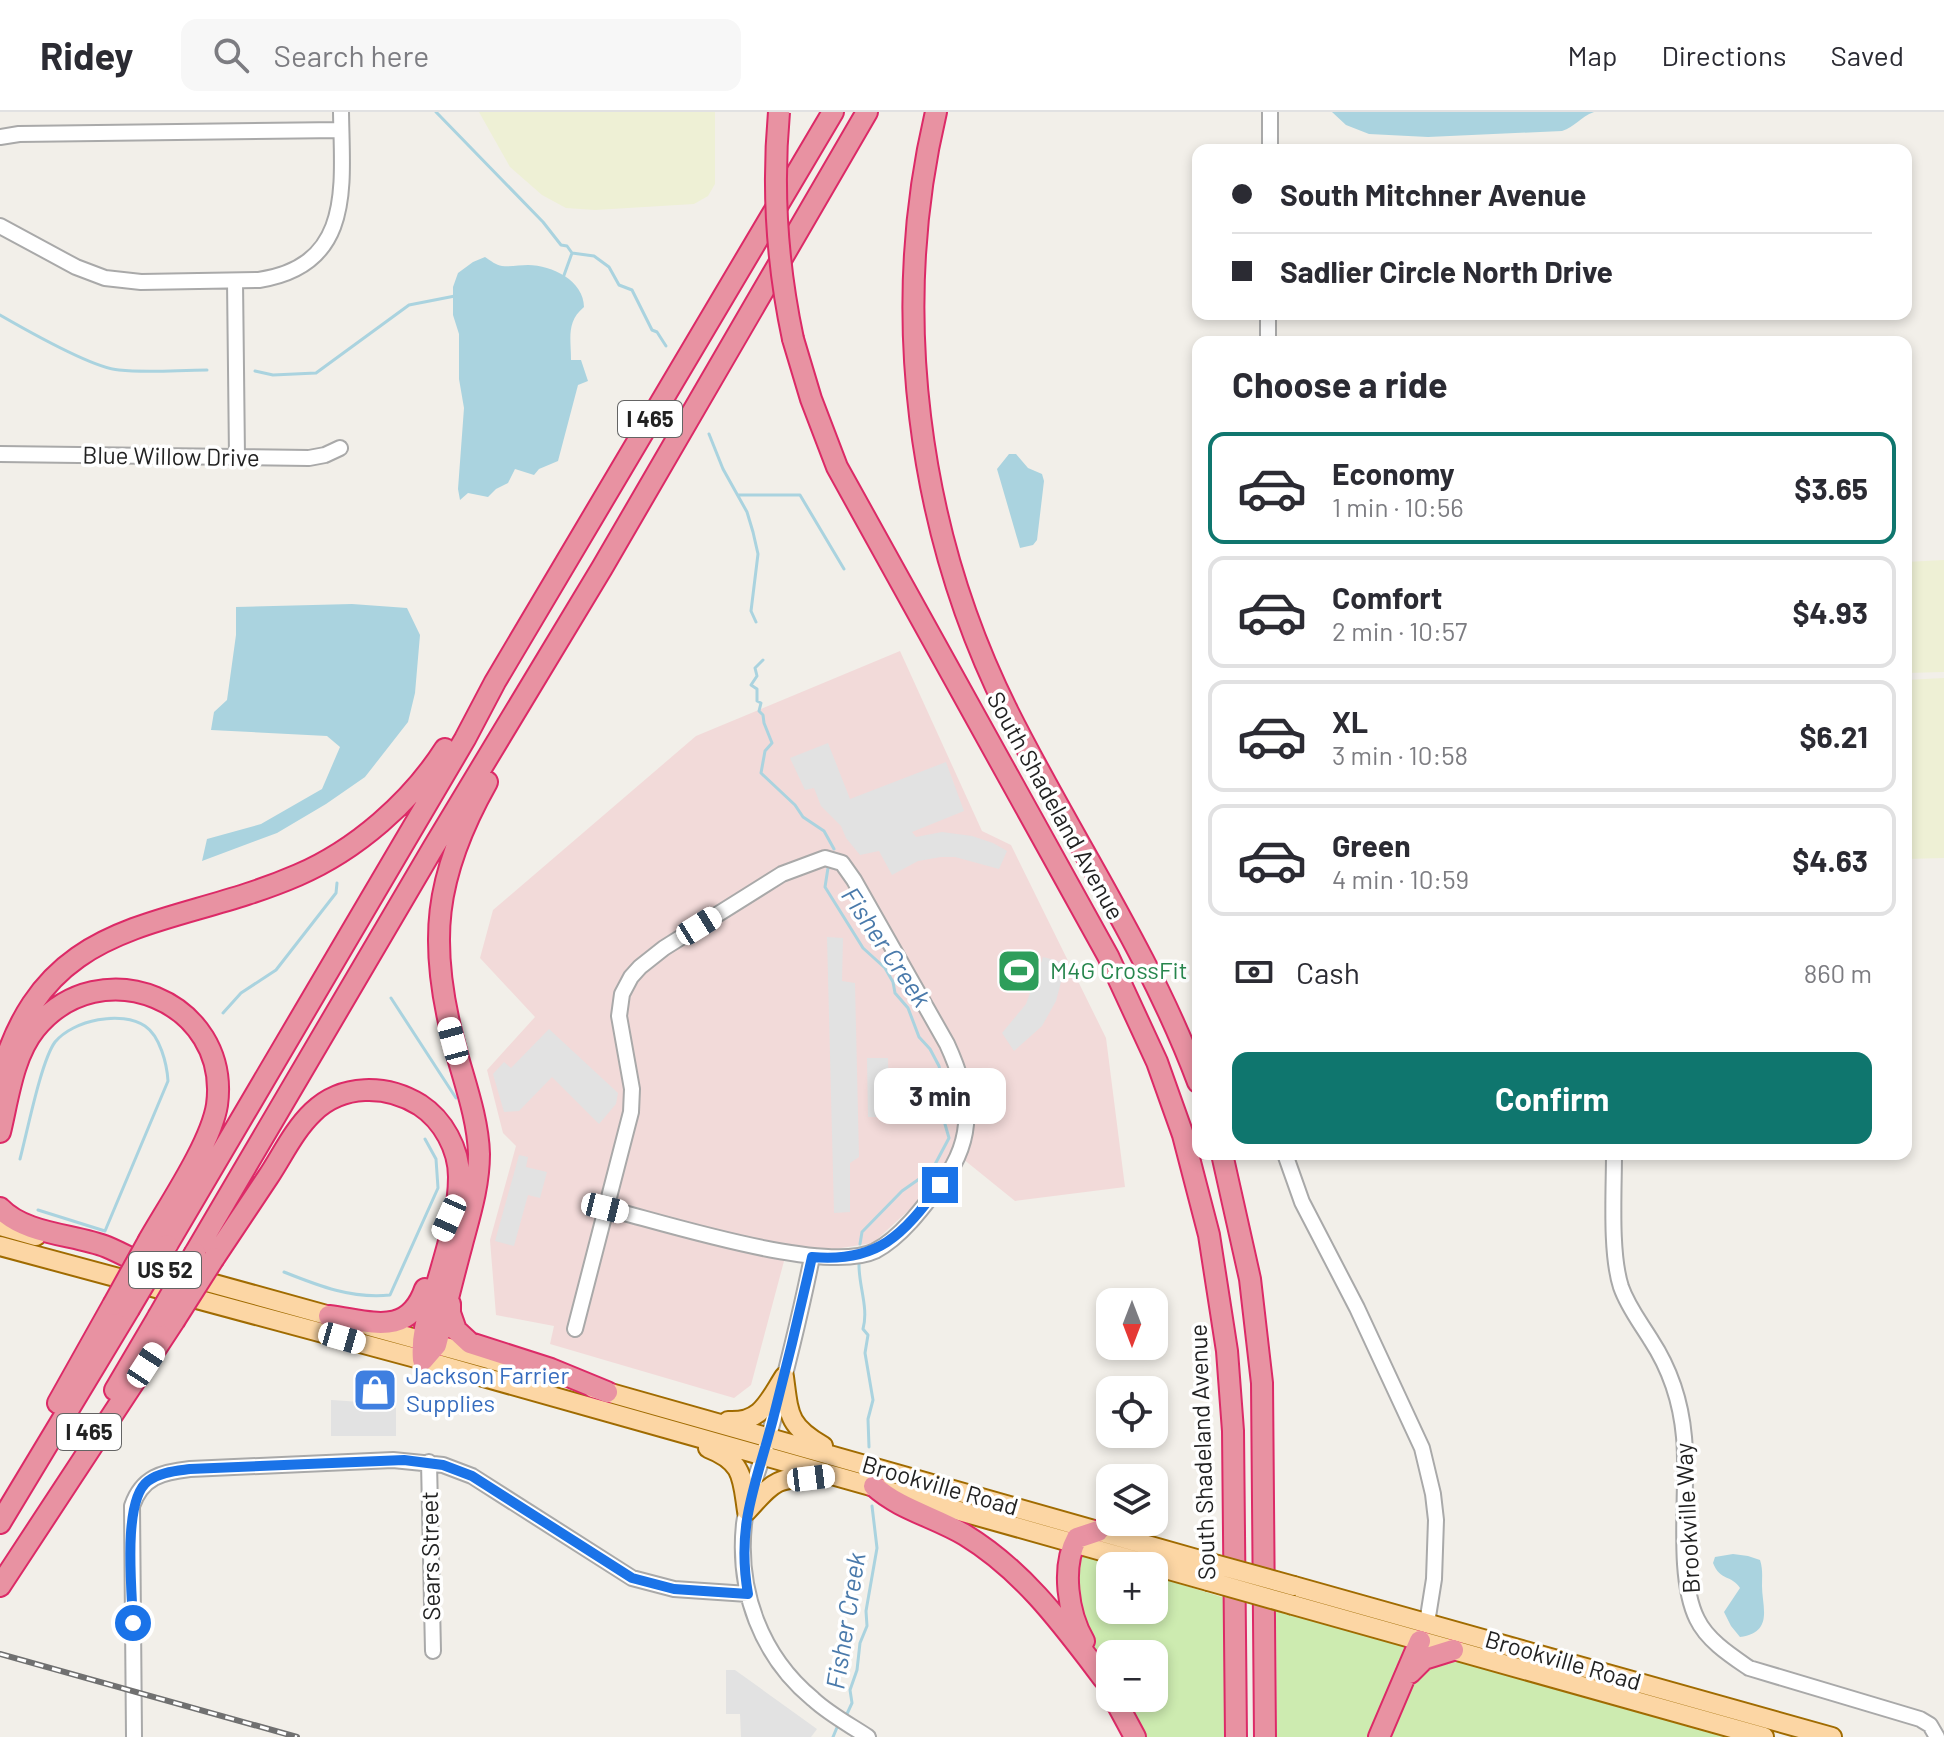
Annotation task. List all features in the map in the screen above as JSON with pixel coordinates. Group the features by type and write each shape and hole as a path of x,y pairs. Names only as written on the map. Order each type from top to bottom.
{"highway":[{"name":"South Shadeland Avenue","path":"779,112 775,175 778,252 793,339 811,399 837,467 1108,956 1157,1062 1183,1135 1214,1261 1229,1364 1233,1431 1236,1737"},
{"path":"805,156 826,112"},
{"name":"I 465","path":"0,1523 158,1243 465,739 495,682 833,112"},
{"name":"I 465","path":"0,1586 205,1256 456,808 602,568 867,112"},
{"name":"South Shadeland Avenue","path":"936,112 919,221 915,329 925,448 947,552 969,622 1001,698 1143,956 1192,1068"},
{"path":"427,1348 449,1293 474,1196 479,1152 441,984 438,951 441,903 447,873 464,827 520,723 553,650"},
{"path":"0,1079 11,1041 28,1007 69,962 120,934 300,875 355,842 419,784 495,682"},
{"name":"US 52","path":"0,1132 24,1047 36,1027 66,1002 101,990 125,989 161,999 179,1011 195,1028 209,1051 216,1075 217,1106 204,1143 158,1243"},
{"name":"US 52","path":"205,1256 307,1118 329,1100 350,1092 374,1090 397,1094 418,1104 435,1117 447,1133 459,1173 458,1199 441,1236 421,1301 413,1313 390,1324 329,1316"},
{"path":"1223,1160 1248,1269 1261,1374 1265,1737"},
{"path":"427,1348 458,1199"},
{"path":"0,1208 27,1225 107,1247 142,1264"},
{"path":"449,1293 452,1321 461,1336 470,1343 551,1369 607,1392"},
{"name":"US 52","path":"0,1516 18,1473 121,1307"},
{"path":"874,1486 886,1498 967,1536 1004,1564 1046,1605 1096,1671"},
{"path":"1096,1531 1080,1535 1074,1543 1069,1569 1071,1604 1081,1635 1096,1664"},
{"path":"1379,1737 1424,1632"},
{"path":"1404,1679 1424,1659 1453,1650"},
{"path":"1122,1712 1135,1737"}],"main road":[{"name":"Brookville Road","path":"0,1226 329,1316 674,1430 842,1457 1096,1530"},
{"name":"Brookville Road","path":"0,1246 607,1392 701,1419 833,1475 1208,1581 1293,1595"},
{"path":"701,1419 736,1421 753,1418 764,1408 784,1377"},
{"path":"784,1377 789,1416 796,1428 842,1457"},
{"path":"674,1430 717,1452 737,1467 745,1487 747,1511"},
{"path":"747,1511 771,1485 782,1479 833,1475"},
{"name":"Brookville Road","path":"1116,1536 1207,1562 1293,1595 1424,1632 1832,1737"},
{"name":"Brookville Road","path":"1424,1632 1453,1650 1764,1737"}],"street":[{"path":"0,226 76,267 105,278 131,282 269,279 289,272 308,260 333,229 340,208 341,112"},
{"path":"1270,112 1270,144"},
{"path":"0,137 19,134 341,130"},
{"path":"235,281 237,457"},
{"name":"Blue Willow Drive","path":"0,454 309,458 340,448"},
{"path":"575,1329 605,1208 632,1105 619,1020 622,997 633,974 664,948 782,874 816,859 834,859 842,863 947,1044 961,1078 967,1120 963,1149 954,1166 925,1205 893,1238 867,1253 812,1257 605,1208"},
{"path":"1287,1160 1302,1202 1357,1308 1427,1463 1436,1520 1434,1570 1424,1632"},
{"name":"Brookville Way","path":"1614,1160 1618,1278 1630,1308 1666,1366 1682,1419 1686,1572 1697,1619 1727,1653 1749,1668 1920,1719 1930,1725 1937,1737"},
{"path":"812,1257 784,1377 747,1511 743,1557 748,1594 769,1650 789,1677 828,1710 868,1737"},
{"path":"134,1737 132,1506 140,1488 161,1474 190,1469 393,1460 429,1462 472,1476 632,1578 674,1589 748,1594"},
{"name":"Sears Street","path":"429,1462 433,1651"}],"shaded area":[{"path":"900,651 982,831 1011,845 1106,1038 1125,1187 1015,1201 952,1150 939,1174 910,1209 873,1243 822,1251 788,1246 751,1385 734,1398 550,1344 554,1326 496,1315 490,1240 516,1146 503,1133 487,1070 535,1017 480,958 493,910 696,736"},
{"path":"828,743 850,799 946,762 964,811 912,832 916,837 942,832 972,836 993,843 1007,851 999,869 955,857 941,857 918,861 892,875 879,851 860,855 841,826 821,806 814,788 805,790 790,758"},
{"path":"827,937 843,938 842,981 855,983 859,1157 850,1163 850,1212 834,1213"},
{"path":"1043,957 1066,963 1056,1001 1042,1026 1014,1051 1002,1033 1026,1004"},
{"path":"549,1029 618,1093 616,1104 599,1124 552,1077 519,1111 504,1112 493,1074 504,1062 511,1068"},
{"path":"867,1058 888,1058 889,1117 868,1117"},
{"path":"519,1155 528,1157 526,1167 547,1172 540,1198 528,1195 514,1246 495,1241"},
{"path":"331,1400 377,1403 396,1408 396,1436 331,1436"},
{"path":"726,1670 735,1670 817,1729 811,1737 741,1737 740,1714 726,1714"}],"green space":[{"path":"479,112 715,112 715,184 708,196 694,204 595,210 566,208 542,195 510,167"},
{"path":"1944,560 1944,672 1912,673 1912,562"},
{"path":"1944,678 1944,858 1912,859 1912,680"},
{"path":"1083,1553 1096,1557 1096,1624 1168,1624 1168,1580 1225,1598 1227,1737 1144,1737 1131,1712 1168,1712 1168,1640 1096,1640 1096,1649 1078,1600 1078,1568"},
{"path":"1276,1611 1409,1647 1373,1737 1277,1737"},
{"path":"1446,1659 1531,1678 1532,1682 1725,1737 1387,1737 1408,1690 1424,1672"}],"water":[{"path":"1332,112 1594,112 1562,131 1428,137 1369,134 1346,125"},
{"path":"485,257 502,266 528,265 556,271 579,289 584,307 572,325 571,360 581,360 588,381 578,385 558,461 539,469 534,475 515,469 508,483 488,497 468,493 460,500 458,489 464,408 459,379 459,334 453,315 453,287 458,273"},
{"path":"1009,454 1016,454 1028,468 1042,474 1044,481 1037,540 1033,545 1020,548 997,469"},
{"path":"352,604 407,608 420,635 415,693 408,722 365,777 326,804 277,833 202,861 207,839 261,824 322,789 340,747 327,736 211,730 214,712 227,700 236,635 236,607"},
{"path":"1733,1554 1760,1560 1762,1570 1764,1618 1758,1630 1740,1637 1724,1612 1740,1588 1719,1573 1713,1563 1715,1557"}],"waterway":[{"name":"Fisher Creek","path":"436,112 543,222 561,245 567,246 572,253 594,256 609,267 619,285 632,290 652,330 657,332 666,346"},
{"path":"563,278 572,253"},
{"path":"255,371 273,375 316,373 409,305 455,296"},
{"path":"0,315 59,347 107,368 207,370"},
{"name":"Fisher Creek","path":"709,434 723,469 747,512 753,532 758,554 751,611 756,622"},
{"path":"738,495 800,495 844,569"},
{"name":"Fisher Creek","path":"763,660 755,668 757,676 751,685 757,689 757,701 761,703 759,711 772,743 765,751 761,773 795,805 803,817 824,831 834,849"},
{"name":"Fisher Creek","path":"828,868 825,887 863,948 885,968 895,993 908,1008 919,1037 939,1066 943,1083 940,1107 949,1138 932,1170 902,1191 862,1232 860,1244"},
{"path":"223,1013 241,993 276,970 336,893 337,883"},
{"path":"391,998 456,1098"},
{"path":"20,1159 50,1051 63,1034 85,1023 111,1018 135,1021 155,1036 162,1051 168,1081 105,1231 38,1210"},
{"path":"284,1272 349,1293 390,1295 438,1188 436,1159 425,1139"},
{"name":"Fisher Creek","path":"859,1262 865,1312 863,1329 868,1335 865,1353 873,1400 868,1419 869,1447"},
{"name":"Fisher Creek","path":"846,1716 852,1703 850,1690 857,1670 860,1643 867,1626 866,1611 877,1548 872,1506"},
{"name":"Fisher Creek","path":"833,1737 838,1725"}],"railway":[{"path":"0,1654 297,1737"}],"place":[{"name":"M4G CrossFit","path":"1019,971"},
{"name":"Jackson Farrier Supplies","path":"375,1390"}],"route":[{"path":"133,1623 131,1525 135,1497 146,1482 161,1474 190,1469 393,1460 443,1465 489,1486 632,1578 674,1589 748,1594 743,1557 744,1522 792,1347 812,1257 843,1257 875,1251 893,1238 940,1185"}]}
